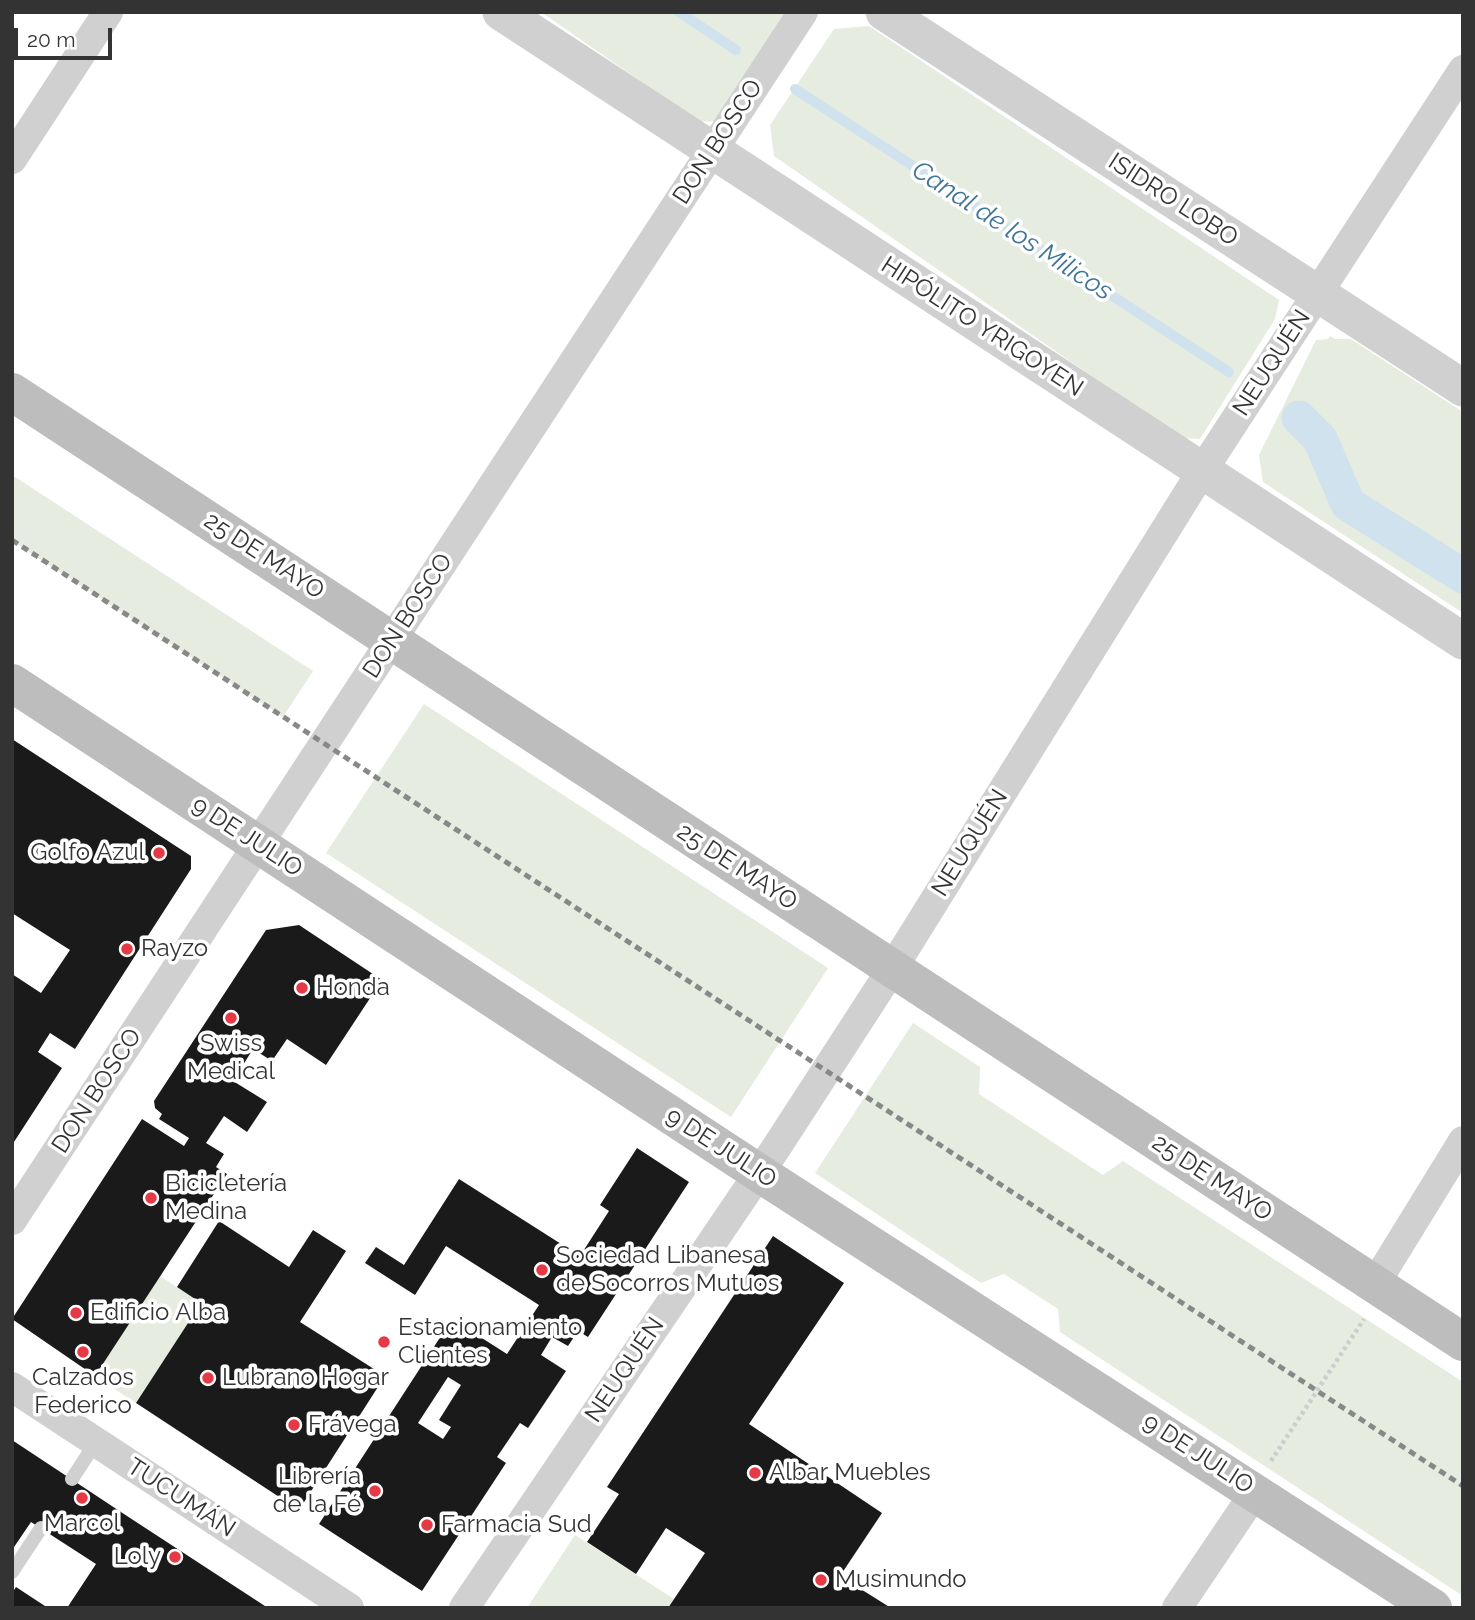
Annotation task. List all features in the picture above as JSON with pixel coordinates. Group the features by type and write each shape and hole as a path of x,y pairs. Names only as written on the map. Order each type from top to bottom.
{"main road":[{"name":"25 DE MAYO","path":"12,392 892,969 1370,1301 1463,1342"},
{"name":"9 DE JULIO","path":"12,683 759,1173 1261,1479 1433,1608"}],"street":[{"path":"12,159 108,12"},
{"name":"HIPÓLITO YRIGOYEN","path":"500,12 1463,641"},
{"name":"DON BOSCO","path":"12,1220 803,12"},
{"name":"ISIDRO LOBO","path":"884,12 1463,388"},
{"name":"NEUQUÉN","path":"464,1608 759,1173 892,969 1202,471 1463,70"},
{"path":"1370,1301 1463,1141"},
{"name":"TUCUMÁN","path":"12,1387 349,1608"},
{"path":"1177,1608 1261,1479"}],"lane":[{"path":"72,1479 96,1442"},
{"path":"12,1572 41,1528"}],"path":[{"path":"1261,1479 1370,1301"}],"shaded area":[{"path":"541,12 785,12 717,122 698,121"},
{"path":"869,26 1279,300 1275,319 1200,439 1181,438 774,156 770,125 834,29"},
{"path":"1330,336 1335,339 1351,339 1463,412 1463,613 1263,482 1259,455 1316,340 1328,339"},
{"path":"12,475 313,671 283,717 12,541"},
{"path":"424,704 828,968 731,1117 326,853"},
{"path":"913,1023 980,1067 979,1094 1103,1175 1123,1161 1463,1382 1463,1596 1060,1332 1058,1309 1004,1274 981,1283 815,1173"},
{"path":"160,1276 201,1303 136,1403 95,1376"},
{"path":"575,1535 674,1599 668,1608 527,1608"}],"building":[{"path":"12,739 191,856 191,869 75,1049 50,1033 38,1052 62,1068 12,1145 12,974 41,993 70,950 12,913"},
{"path":"299,925 382,980 326,1065 287,1039 272,1061 253,1049 233,1081 267,1102 247,1132 224,1116 206,1143 224,1154 216,1167 227,1174 95,1376 12,1319 142,1119 184,1146 189,1138 159,1119 162,1114 155,1108 154,1101 266,930"},
{"path":"637,1148 689,1182 588,1337 578,1331 568,1346 552,1337 541,1355 566,1371 528,1428 520,1423 497,1457 506,1463 422,1591 319,1524 452,1319 507,1354 539,1305 446,1246 415,1295 365,1263 376,1247 404,1265 459,1179 580,1256 609,1211 600,1205","holes":["448,1377 461,1385 439,1420 451,1427 443,1439 418,1423"]},
{"path":"219,1221 289,1267 313,1230 346,1251 300,1322 385,1376 299,1510 136,1403 201,1303 177,1287"},
{"path":"773,1236 844,1283 749,1424 882,1513 840,1576 891,1608 668,1608 705,1553 666,1528 636,1574 587,1542 619,1494 607,1487"},
{"path":"12,1440 268,1608 67,1608 96,1564 31,1522 12,1550"},
{"path":"16,1587 48,1608 12,1608 12,1593"}],"waterway":[{"name":"Canal de los Milicos","path":"679,12 736,50"},
{"name":"Canal de los Milicos","path":"795,89 1229,372"},
{"name":"Canal de los Milicos","path":"1299,418 1320,439 1348,504 1463,576"}],"railway":[{"path":"12,540 1463,1486"}],"place":[{"name":"Golfo Azul","path":"159,853"},
{"name":"Rayzo","path":"127,949"},
{"name":"Honda","path":"302,988"},
{"name":"Swiss Medical","path":"231,1018"},
{"name":"Bicicletería Medina","path":"151,1198"},
{"name":"Sociedad Libanesa de Socorros Mutuos","path":"542,1270"},
{"name":"Edificio Alba","path":"76,1313"},
{"name":"Estacionamiento Clientes","path":"384,1342"},
{"name":"Calzados Federico","path":"83,1352"},
{"name":"Lubrano Hogar","path":"208,1378"},
{"name":"Frávega","path":"294,1425"},
{"name":"Albar Muebles","path":"755,1473"},
{"name":"Librería de la Fé","path":"375,1491"},
{"name":"Marcol","path":"82,1498"},
{"name":"Farmacia Sud","path":"427,1525"},
{"name":"Loly","path":"175,1557"},
{"name":"Musimundo","path":"821,1580"}]}
